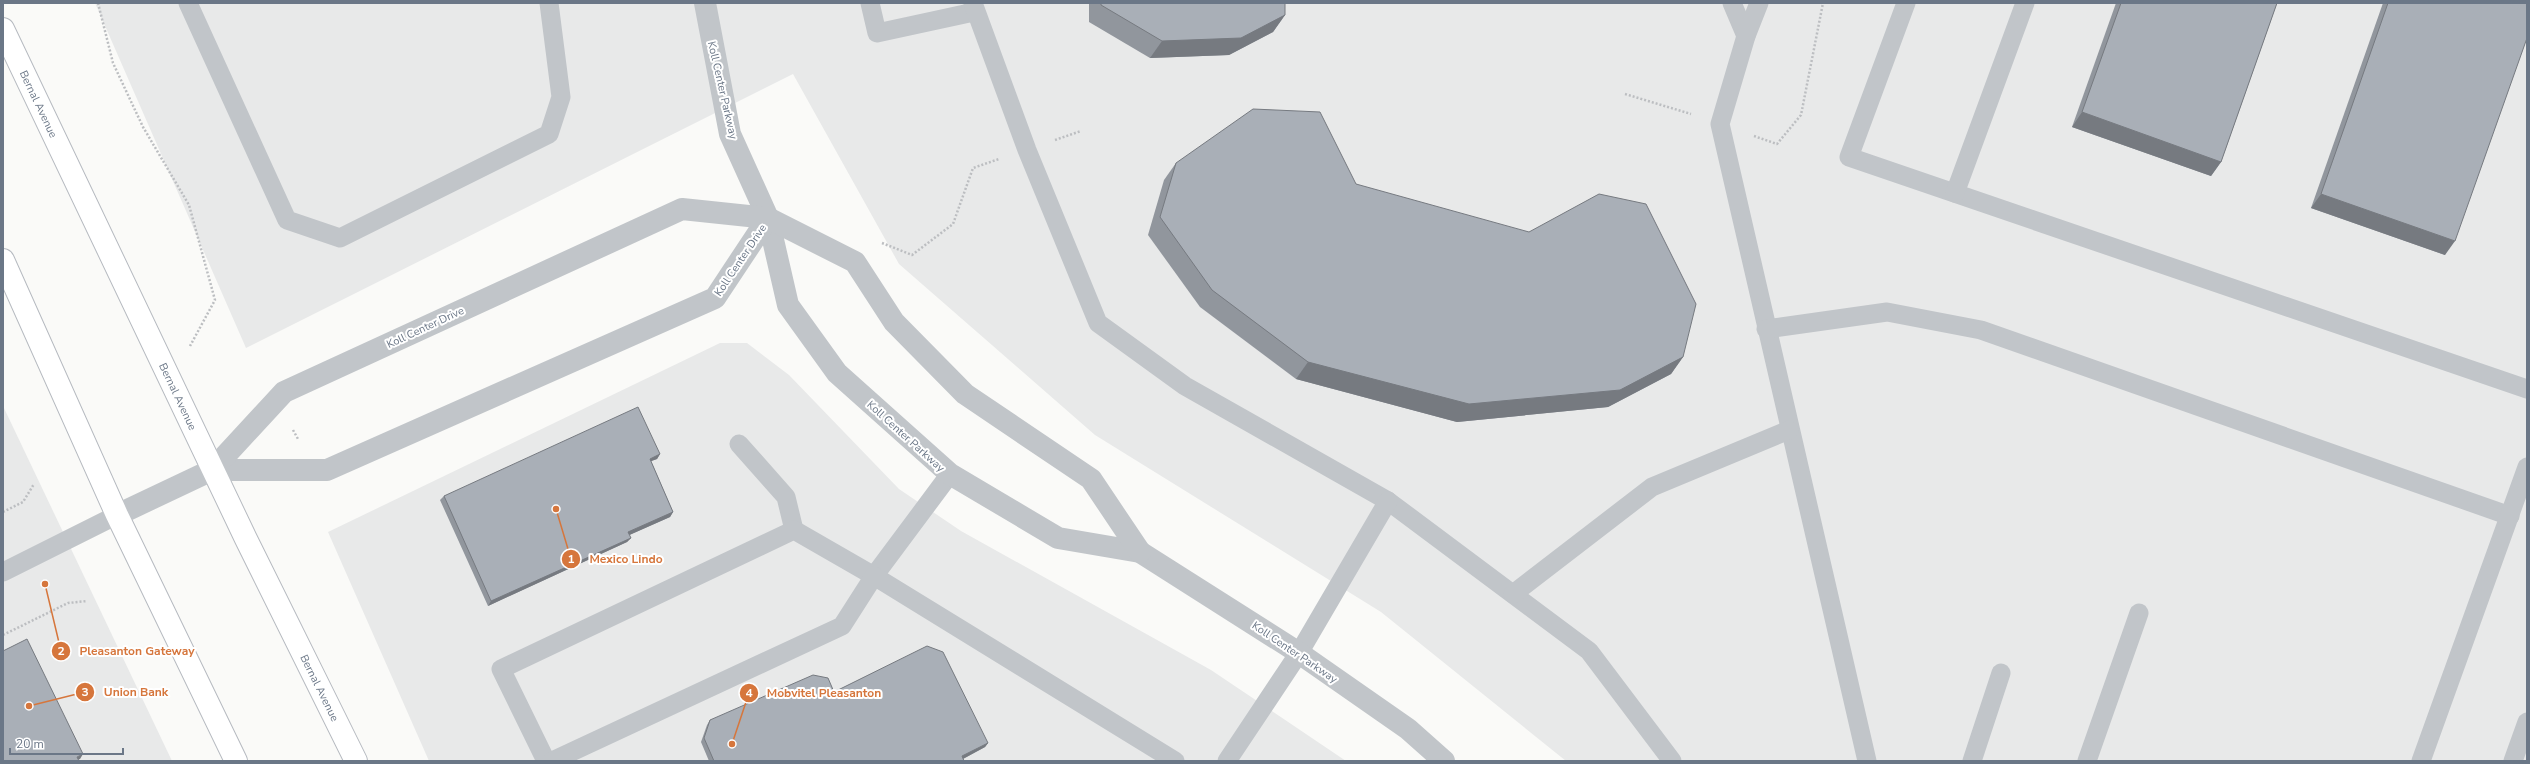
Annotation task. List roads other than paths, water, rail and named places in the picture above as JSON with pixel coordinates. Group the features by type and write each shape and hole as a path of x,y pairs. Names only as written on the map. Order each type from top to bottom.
{"main road":[{"name":"Bernal Avenue","path":"3,29 212,470 356,761"},
{"path":"3,260 117,515 236,761"}],"street":[{"name":"Koll Center Parkway","path":"705,3 730,134 768,218 788,305 837,373 950,474 1058,538 1140,552 1299,653 1408,729 1444,761"},
{"name":"Koll Center Drive","path":"117,515 212,470 284,392 682,209 768,218 715,298 327,470 212,470"},
{"name":"Koll Center Parkway","path":"768,218 855,262 894,322 965,394 1091,479 1140,552"}],"lane":[{"path":"188,3 287,220 340,238 549,134 562,97 550,3"},
{"path":"870,3 877,33 973,8 1027,150 1098,323 1185,386 1388,501 1589,651 1672,761"},
{"path":"1732,3 1746,36"},
{"path":"1759,3 1746,36 1720,124 1789,430 1867,761"},
{"path":"1906,3 1849,157 2527,389"},
{"path":"1955,193 2025,3"},
{"path":"1766,329 1886,312 1981,330 2510,516"},
{"path":"1513,594 1652,487 1789,430"},
{"path":"739,444 786,497 794,530 874,576 1175,761"},
{"path":"2421,761 2527,468"},
{"path":"552,761 842,626 874,576 950,474"},
{"path":"1227,761 1299,653 1388,501"},
{"path":"3,572 117,515"},
{"path":"546,761 501,669 794,530"},
{"path":"2087,761 2140,613"},
{"path":"1972,761 2001,673"},
{"path":"2513,761 2527,722"}],"place":[{"name":"Mexico Lindo","path":"556,509"},
{"name":"Pleasanton Gateway","path":"45,584"},
{"name":"Union Bank","path":"29,706"},
{"name":"Mobvitel Pleasanton","path":"732,744"}]}
